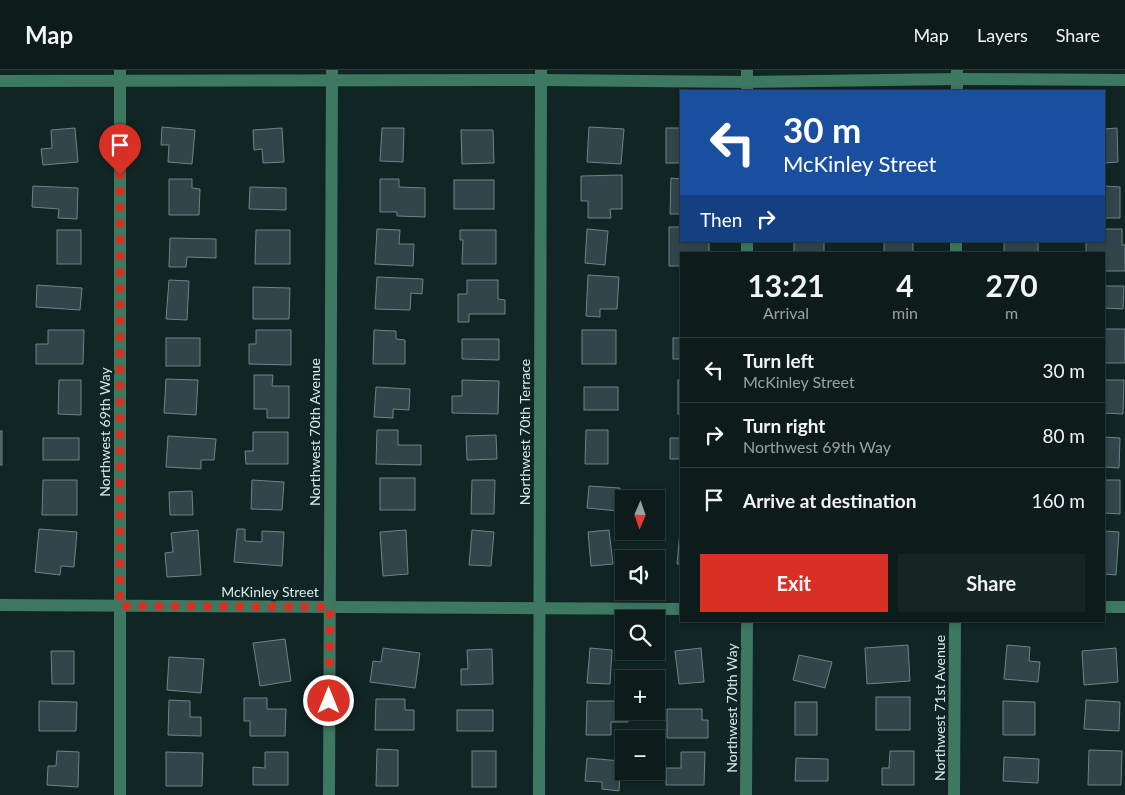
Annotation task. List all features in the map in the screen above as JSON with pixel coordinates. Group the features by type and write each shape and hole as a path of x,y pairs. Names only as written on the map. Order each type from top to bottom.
{"street":[{"path":"0,81 120,75 541,75 747,81 1125,80"},
{"name":"Northwest 69th Way","path":"120,75 120,795"},
{"name":"Northwest 70th Avenue","path":"329,795 332,75"},
{"name":"Northwest 70th Terrace","path":"539,795 541,75"},
{"name":"McKinley Street","path":"0,606 680,609"},
{"path":"1105,607 1125,607"},
{"name":"Northwest 70th Way","path":"746,795 747,622"},
{"name":"Northwest 71st Avenue","path":"954,795 955,622"}],"building":[{"path":"162,127 195,130 192,164 168,162 169,145 161,145"},
{"path":"589,127 624,129 621,164 587,162"},
{"path":"75,128 78,162 43,165 41,149 52,148 51,130"},
{"path":"282,128 284,162 263,163 262,149 254,150 253,130"},
{"path":"382,128 404,128 403,162 380,161"},
{"path":"666,128 680,128 680,163 666,163"},
{"path":"1117,128 1118,162 1105,163 1105,129"},
{"path":"461,130 493,130 494,163 462,164"},
{"path":"622,175 622,209 610,209 611,218 588,218 588,201 581,201 581,176"},
{"path":"671,178 680,179 680,214 670,214"},
{"path":"169,179 192,179 192,188 200,189 199,215 169,215"},
{"path":"380,179 399,179 399,187 425,188 425,217 397,216 397,212 380,212"},
{"path":"454,180 494,180 494,209 454,209"},
{"path":"33,186 78,188 77,219 58,218 59,209 32,207"},
{"path":"1105,186 1120,187 1120,218 1105,218"},
{"path":"250,187 286,188 286,210 249,209"},
{"path":"669,227 680,227 680,242 709,242 709,252 680,252 680,266 669,266"},
{"path":"377,229 400,230 399,244 414,244 413,266 375,264"},
{"path":"587,229 608,231 605,265 585,263"},
{"path":"1105,229 1122,229 1122,245 1125,245 1125,271 1105,271 1105,252 1086,252 1086,242 1105,242"},
{"path":"57,230 81,230 81,264 57,264"},
{"path":"256,230 290,230 290,264 255,264"},
{"path":"460,230 496,230 496,264 462,264 463,240 460,240"},
{"path":"170,238 216,239 216,258 187,257 186,267 169,267"},
{"path":"794,242 824,242 824,252 794,252"},
{"path":"884,242 913,242 913,252 884,252"},
{"path":"1004,242 1038,242 1038,252 1004,252"},
{"path":"588,275 619,277 617,309 600,309 600,317 586,316"},
{"path":"377,277 423,279 422,294 411,293 410,310 375,309"},
{"path":"169,280 189,281 187,320 166,319"},
{"path":"467,280 498,280 498,299 505,300 505,314 469,314 469,322 458,322 458,294 467,294"},
{"path":"37,285 82,288 80,310 36,307"},
{"path":"1105,286 1124,286 1123,309 1105,308"},
{"path":"253,287 290,288 289,319 253,319"},
{"path":"1105,329 1125,329 1125,363 1105,363"},
{"path":"48,330 84,330 83,364 36,364 36,344 48,344"},
{"path":"256,330 291,330 291,365 249,364 249,344 256,344"},
{"path":"374,330 396,331 396,339 405,340 405,364 373,364"},
{"path":"582,330 616,330 616,364 582,364"},
{"path":"166,338 200,338 200,366 166,366"},
{"path":"673,338 680,338 680,359 673,359"},
{"path":"462,339 499,339 499,360 462,359"},
{"path":"254,375 273,375 272,386 289,386 289,418 267,418 267,409 254,409"},
{"path":"166,379 198,380 196,415 164,413"},
{"path":"59,380 81,380 81,415 58,414"},
{"path":"462,380 499,381 498,414 452,413 452,396 462,396"},
{"path":"678,380 680,380 680,414 678,414"},
{"path":"1105,380 1124,380 1123,414 1105,413"},
{"path":"376,387 410,389 409,410 393,409 393,418 374,417"},
{"path":"584,387 618,387 618,410 584,410"},
{"path":"377,430 398,430 398,445 421,445 421,465 376,464"},
{"path":"586,430 608,430 608,464 585,464"},
{"path":"0,431 2,431 2,465 0,465"},
{"path":"253,432 288,432 288,464 246,464 245,451 253,451"},
{"path":"496,435 497,459 467,460 466,436"},
{"path":"168,436 216,439 214,460 201,460 201,469 166,467"},
{"path":"1105,437 1120,438 1119,468 1105,467"},
{"path":"43,438 79,438 79,460 43,460"},
{"path":"670,438 680,438 680,459 670,459"},
{"path":"380,478 415,478 415,510 380,510"},
{"path":"43,480 77,480 77,515 42,515"},
{"path":"252,480 284,482 282,510 251,509"},
{"path":"472,480 495,480 494,514 471,514"},
{"path":"1105,480 1120,480 1120,514 1105,513"},
{"path":"589,486 620,488 620,490 615,490 615,511 587,508"},
{"path":"192,491 193,515 170,515 169,492"},
{"path":"39,529 77,532 74,567 61,566 60,575 35,572"},
{"path":"237,529 245,529 245,541 262,542 262,531 284,532 282,566 234,562"},
{"path":"198,530 201,575 167,577 165,553 173,552 171,533"},
{"path":"406,530 408,574 383,576 380,532"},
{"path":"472,530 494,532 491,566 469,565"},
{"path":"609,530 613,564 591,566 588,532"},
{"path":"680,531 680,564 677,564"},
{"path":"1105,531 1119,532 1116,575 1105,574"},
{"path":"285,639 291,681 260,686 253,643"},
{"path":"908,645 910,681 867,684 865,648"},
{"path":"1007,645 1030,647 1029,661 1040,662 1038,682 1004,679"},
{"path":"383,648 420,653 415,688 370,682 373,661 381,662"},
{"path":"590,648 612,650 610,684 587,683"},
{"path":"701,648 704,682 679,684 675,651"},
{"path":"1116,648 1118,682 1084,685 1082,651"},
{"path":"492,649 493,684 461,685 461,669 468,669 467,650"},
{"path":"51,651 74,651 74,684 52,684"},
{"path":"799,655 832,662 825,688 793,680"},
{"path":"169,657 204,659 201,693 167,690"},
{"path":"876,697 910,697 910,730 876,730"},
{"path":"244,698 267,698 267,709 286,709 285,736 250,736 250,721 244,721"},
{"path":"376,699 405,699 405,710 414,710 414,730 375,730"},
{"path":"169,700 190,701 190,717 201,717 201,736 168,735"},
{"path":"1086,700 1120,702 1119,731 1084,729"},
{"path":"39,701 77,702 76,731 39,731"},
{"path":"587,701 615,701 615,720 628,720 628,722 611,722 611,735 586,735"},
{"path":"1003,701 1035,702 1035,735 1003,735"},
{"path":"795,702 817,702 817,735 795,735"},
{"path":"667,709 702,709 702,720 708,720 708,738 667,738"},
{"path":"457,710 493,710 493,731 457,731"},
{"path":"377,749 398,750 398,786 376,786"},
{"path":"1089,750 1122,751 1121,785 1088,785"},
{"path":"57,751 79,752 78,787 47,785 48,766 56,766"},
{"path":"472,751 496,751 496,787 472,787"},
{"path":"890,751 914,751 914,785 882,785 882,768 889,768"},
{"path":"166,752 203,753 202,786 166,786"},
{"path":"265,752 288,752 288,785 253,785 253,767 265,768"},
{"path":"681,752 705,752 704,785 666,785 666,768 681,768"},
{"path":"1004,757 1039,759 1038,783 1003,781"},
{"path":"587,758 615,760 615,780 620,780 619,791 602,789 602,782 585,781"},
{"path":"796,758 828,759 828,781 795,781"}],"route":[{"path":"120,175 120,606 330,607 329,701"}]}
